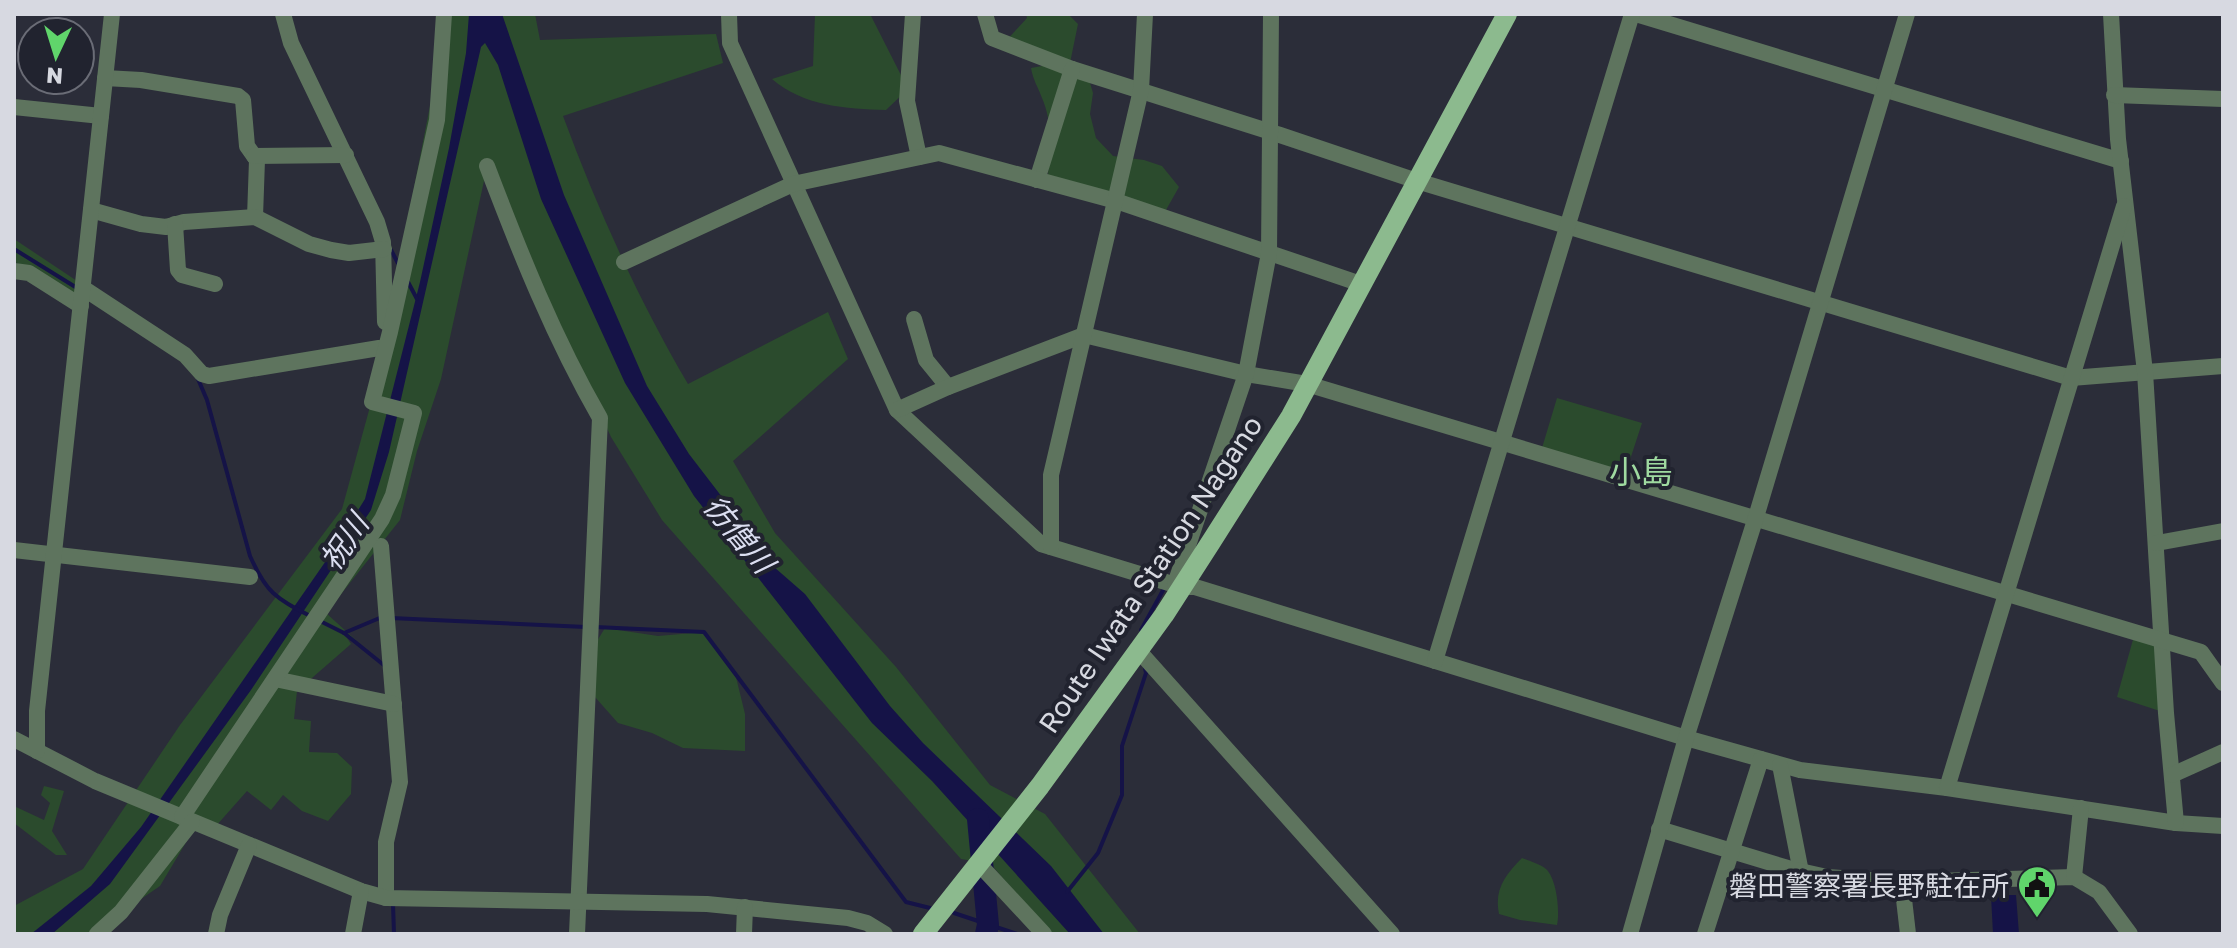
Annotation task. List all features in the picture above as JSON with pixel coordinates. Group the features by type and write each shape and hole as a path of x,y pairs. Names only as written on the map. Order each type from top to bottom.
{"main road":[{"name":"Route Iwata Station Nagano","path":"923,934 1020,811 1138,650 1291,416 1507,14"}],"street":[{"path":"37,751 37,711 112,14"},
{"path":"283,14 291,43 377,222 384,249 385,350"},
{"path":"97,934 131,900 182,818 382,519 393,495 414,413 372,402 437,120 444,14"},
{"path":"729,14 730,43 897,410 1041,544 1195,587 1800,770 1947,788 2176,823 2223,826"},
{"path":"913,14 907,101 919,157"},
{"path":"985,14 992,38 1072,69 1417,181 2071,378 2223,366"},
{"path":"1051,547 1051,475 1141,90 1145,14"},
{"path":"1179,585 1246,374 1269,253 1274,133 1271,14"},
{"path":"1435,661 1634,14 2121,161"},
{"path":"1630,934 1686,738 1756,517 1907,14"},
{"path":"2111,14 2114,95 2145,372 2166,713 2176,823"},
{"path":"1037,180 1072,69"},
{"path":"105,78 141,80 238,96 243,100 247,146 257,160 255,217"},
{"path":"2114,95 2223,99"},
{"path":"14,107 101,116"},
{"path":"624,262 793,184 939,153 1116,201 1361,284"},
{"path":"254,156 346,155"},
{"path":"487,166 514,241 543,306 574,373 600,418 577,934"},
{"path":"1947,788 2127,197"},
{"path":"91,210 141,224 166,227 255,217 309,244 331,250 349,253 384,249"},
{"path":"175,224 178,270 182,275 215,284"},
{"path":"14,271 29,273 81,306"},
{"path":"83,288 185,355 202,374 209,376 379,348 385,350"},
{"path":"914,319 926,360 948,387"},
{"path":"897,410 1084,335 1246,374 1307,384 2201,652 2223,683"},
{"path":"2157,543 2223,531"},
{"path":"381,546 400,782 386,842 386,898"},
{"path":"14,550 250,577"},
{"path":"1138,650 1392,934"},
{"path":"275,679 394,704"},
{"path":"14,739 95,781 361,891 386,898 707,904 848,918 867,923 885,934"},
{"path":"2172,775 2223,752"},
{"path":"1705,934 1761,759"},
{"path":"1780,765 1801,872"},
{"path":"2074,877 2081,808"},
{"path":"1659,829 1827,877 1902,882 2074,877 2099,892 2130,934"},
{"path":"216,934 220,915 249,845"},
{"path":"979,864 1044,934"},
{"path":"1902,882 1908,934"},
{"path":"353,934 361,891"},
{"path":"744,934 745,907"}],"green space":[{"path":"448,14 535,14 540,40 716,34 723,63 563,116 620,253 688,384 828,312 848,359 733,461 775,533 896,667 990,785 1045,814 1140,934 1049,934 991,864 961,859 662,520 611,437 487,167 441,379 417,451 400,520 326,613 357,641 345,635 351,644 297,691 294,719 311,721 309,752 337,753 352,767 351,794 328,821 302,811 283,795 271,810 247,791 216,826 197,824 160,886 90,934 14,934 14,906 83,869 180,725 342,509 374,392"},
{"path":"815,14 870,14 908,89 886,110 856,109 797,95 772,79 813,66"},
{"path":"1026,14 1068,14 1078,24 1070,63 1004,43 1027,18"},
{"path":"1058,63 1087,73 1093,93 1090,114 1096,138 1113,156 1162,166 1179,187 1162,217 1048,175 1048,117 1031,68"},
{"path":"14,239 83,285 81,306 14,261"},
{"path":"1557,398 1642,423 1625,475 1542,448"},
{"path":"605,628 658,636 704,632 735,673 745,714 745,751 683,748 652,733 618,723 595,697 589,654"},
{"path":"2134,636 2163,645 2166,713 2117,697"},
{"path":"44,786 64,791 52,831 67,855 56,855 14,823 14,806 44,820 50,803 41,795"},
{"path":"1522,858 1541,866 1550,874 1557,896 1557,925 1499,914 1498,898 1502,883"}],"water":[{"path":"469,14 502,14 564,195 647,386 689,454 766,560 805,594 890,706 923,743 1051,866 1104,934 1070,934 932,781 872,723 694,496 625,383 541,199 498,65 485,43 481,47 389,452 371,510 251,690 110,884 52,934 31,934 91,886 141,827 330,555 365,499 420,282 449,148 466,53"},
{"path":"1991,895 2016,895 2019,934 1993,934"}],"waterway":[{"path":"14,249 77,288"},
{"path":"391,250 400,267"},
{"path":"408,282 417,299"},
{"path":"198,379 207,400 256,569 274,594 312,617"},
{"path":"1141,630 1166,585"},
{"path":"344,633 382,617"},
{"path":"391,618 586,627"},
{"path":"320,621 344,633 385,666"},
{"path":"595,627 704,632 906,902 930,908"},
{"path":"1067,892 1098,853 1122,795 1122,746 1145,668"},
{"path":"978,819 988,925 986,934"},
{"path":"393,904 394,934"},
{"path":"954,913 1017,934"}],"place":[{"name":"磐田警察署長野駐在所","path":"2037,919"}],"district":[{"name":"小島","path":"1641,471"}],"water label":[{"name":"彷僧川","path":"739,534"},
{"name":"祝川","path":"344,542"}]}
